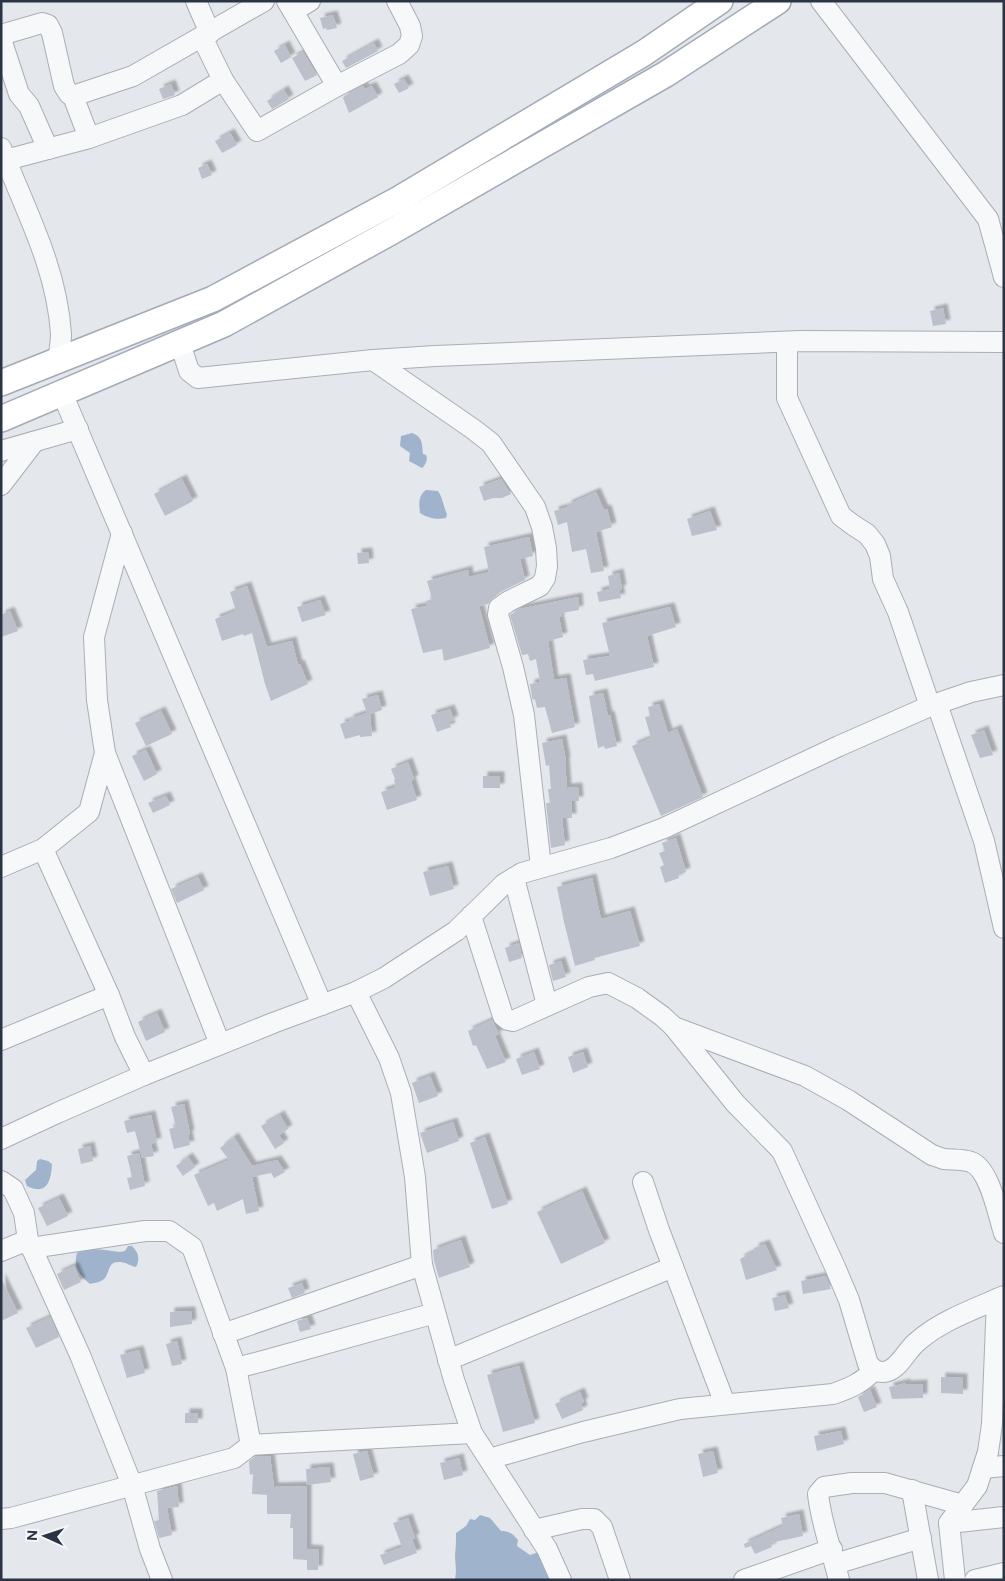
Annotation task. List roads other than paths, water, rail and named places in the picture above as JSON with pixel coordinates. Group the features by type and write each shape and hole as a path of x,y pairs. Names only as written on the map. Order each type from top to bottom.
{"main road":[{"path":"1,383 213,299 391,203 644,53 720,1"},
{"path":"1,419 224,324 415,218 666,74 778,1"}],"street":[{"path":"196,1 206,35 223,80 257,131 399,54 409,45 412,36 410,26 397,1"},
{"path":"821,1 988,219 1004,277"},
{"path":"73,96 133,76 206,35 254,4"},
{"path":"297,4 337,86"},
{"path":"48,149 29,106 19,94 1,37 42,23 48,26 52,33 64,86 68,94 73,96 89,138"},
{"path":"58,361 61,335 55,290 42,246 4,154 48,149 89,138 182,105 223,80"},
{"path":"180,343 189,371 198,378 373,360 435,356 787,342 1004,342"},
{"path":"787,342 787,398 841,516 867,534 875,544 880,556 882,579 898,612 984,841 1004,928"},
{"path":"373,360 491,443 535,507 542,527 547,566 545,578 540,586 499,608 498,615 524,715 542,867"},
{"path":"62,393 322,1005"},
{"path":"1,451 78,429"},
{"path":"1,486 34,442"},
{"path":"122,533 94,637 97,700 105,753 220,1044"},
{"path":"1,1139 144,1075 356,992 384,978 456,931 504,884 522,872 612,848 664,828 839,746 933,705 970,692 1004,685"},
{"path":"1,867 43,850 89,812 105,753"},
{"path":"43,850 109,994 125,1037 144,1075"},
{"path":"514,878 547,1005"},
{"path":"471,916 503,1016 508,1020 513,1021 589,987 608,983 637,998 674,1027 735,1103 782,1151 849,1300 868,1364 874,1370 881,1372 890,1370 916,1342 938,1327 1000,1297 992,1424 988,1452 977,1486 949,1523 955,1580"},
{"path":"356,992 389,1058 401,1093 414,1177 422,1265 448,1360 472,1433 546,1549 561,1580"},
{"path":"1,1040 109,994"},
{"path":"674,1027 805,1076 848,1100 932,1155 944,1159 959,1159 972,1162 979,1166 989,1182 1004,1233"},
{"path":"1,1181 13,1190 24,1213 30,1244 80,1355 119,1457 132,1485 150,1549 162,1580"},
{"path":"643,1182 672,1267 725,1404"},
{"path":"1,1251 30,1244 145,1230 169,1231 192,1247 236,1368 251,1445"},
{"path":"223,1334 422,1265"},
{"path":"448,1360 672,1267"},
{"path":"236,1368 435,1313"},
{"path":"489,1459 583,1432 680,1409 833,1394 853,1387 874,1370"},
{"path":"1,1519 11,1518 234,1458 251,1445 472,1433"},
{"path":"983,1468 1004,1466"},
{"path":"835,1564 820,1510 818,1494 824,1487 852,1483 885,1483 963,1505"},
{"path":"912,1490 928,1580"},
{"path":"949,1523 1004,1517"},
{"path":"534,1530 582,1519 594,1519 602,1526 620,1580"},
{"path":"744,1580 835,1564 921,1538"},
{"path":"975,1580 1004,1573"}],"water":[{"path":"412,433 420,439 423,454 427,457 426,464 422,468 409,461 410,453 400,446 401,436"},
{"path":"426,490 438,491 447,514 446,518 433,518 420,513 420,497"},
{"path":"40,1159 52,1164 49,1181 43,1188 34,1189 27,1186 25,1180 36,1170 37,1161"},
{"path":"128,1246 132,1246 136,1251 138,1261 136,1267 122,1262 113,1263 104,1279 90,1284 76,1267 77,1253 87,1249 120,1252 125,1251"},
{"path":"480,1515 490,1518 501,1531 513,1535 518,1540 517,1546 530,1555 543,1552 554,1580 455,1580 456,1533 466,1526 470,1519 475,1520"}]}
